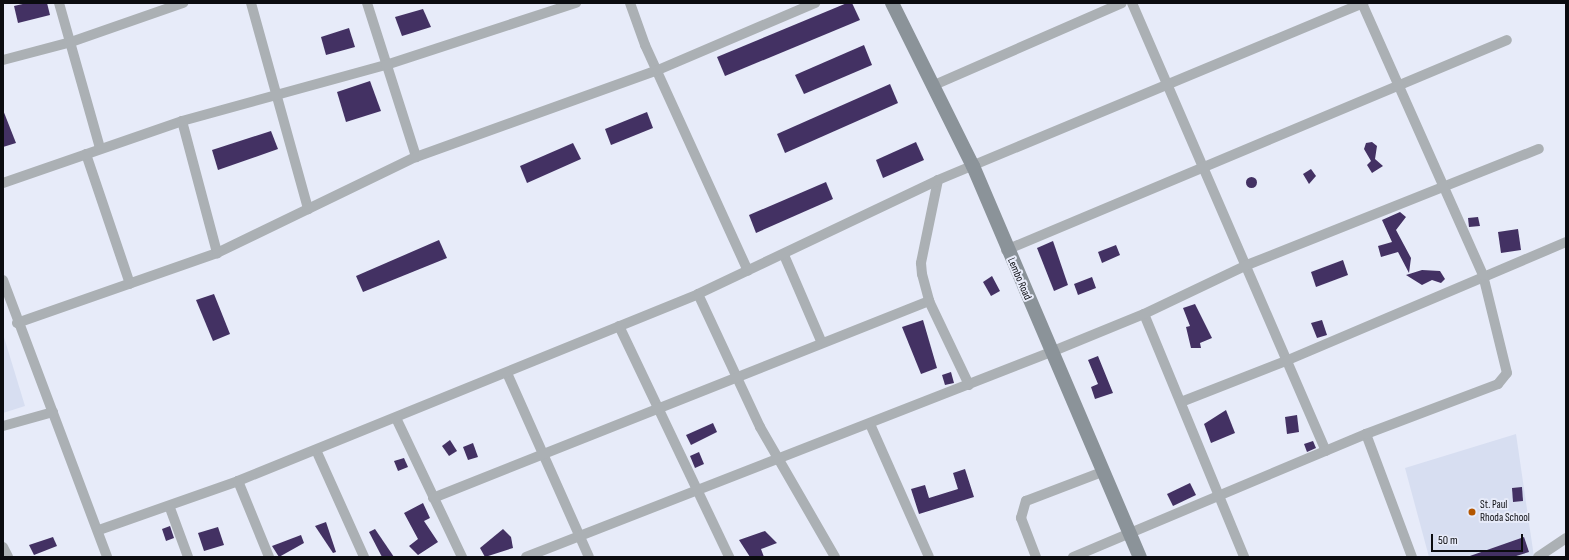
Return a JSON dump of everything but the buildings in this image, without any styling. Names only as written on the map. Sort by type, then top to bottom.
[{"type":"street","points":[[59,3],[100,148]]},
{"type":"street","points":[[3,60],[71,42],[183,3]]},
{"type":"street","points":[[251,3],[308,209]]},
{"type":"street","points":[[367,3],[416,157]]},
{"type":"street","points":[[3,183],[100,148],[182,121],[386,65],[576,3]]},
{"type":"street","points":[[630,3],[658,70],[748,271]]},
{"type":"street","points":[[17,324],[217,253],[416,157],[658,70],[815,3]]},
{"type":"street","name":"Lembo Road","points":[[892,3],[973,166],[1006,250],[1140,557]]},
{"type":"street","points":[[932,86],[1122,3]]},
{"type":"street","points":[[1132,3],[1326,450]]},
{"type":"street","points":[[99,530],[170,508],[396,418],[698,294],[784,255],[938,180],[1166,83],[1363,3],[1483,275],[1507,373],[1498,384],[1326,450],[1074,557]]},
{"type":"street","points":[[1006,250],[1205,169],[1398,85],[1507,40]]},
{"type":"street","points":[[182,121],[217,253]]},
{"type":"street","points":[[533,556],[695,490],[870,424],[1051,352],[1144,314],[1247,265],[1539,150]]},
{"type":"street","points":[[86,154],[130,284]]},
{"type":"street","points":[[938,180],[921,263],[929,301],[969,385]]},
{"type":"street","points":[[1181,402],[1288,360],[1483,275],[1566,242]]},
{"type":"street","points":[[784,255],[821,341]]},
{"type":"street","points":[[3,280],[17,324],[99,530],[107,557]]},
{"type":"street","points":[[698,294],[760,427],[780,457],[835,557]]},
{"type":"street","points":[[433,498],[738,379],[821,341],[929,301]]},
{"type":"street","points":[[1144,314],[1220,495],[1244,557]]},
{"type":"street","points":[[620,326],[695,490],[729,557]]},
{"type":"street","points":[[507,373],[542,456],[589,557]]},
{"type":"street","points":[[3,426],[53,412]]},
{"type":"street","points":[[396,418],[462,557]]},
{"type":"street","points":[[870,424],[929,557]]},
{"type":"street","points":[[1366,434],[1412,557]]},
{"type":"street","points":[[316,450],[364,557]]},
{"type":"street","points":[[1036,557],[1021,518],[1026,501],[1102,472]]},
{"type":"street","points":[[238,481],[269,557]]},
{"type":"street","points":[[170,508],[188,557]]},
{"type":"street","points":[[1538,557],[1566,538]]},
{"type":"street","points":[[3,547],[8,557]]},
{"type":"shaded area","points":[[3,334],[25,406],[3,413]]},
{"type":"shaded area","name":"St. Paul Rhoda School","points":[[1516,434],[1534,557],[1429,557],[1405,468]]},
{"type":"place","name":"St. Paul Rhoda School","points":[[1472,512]]}]
